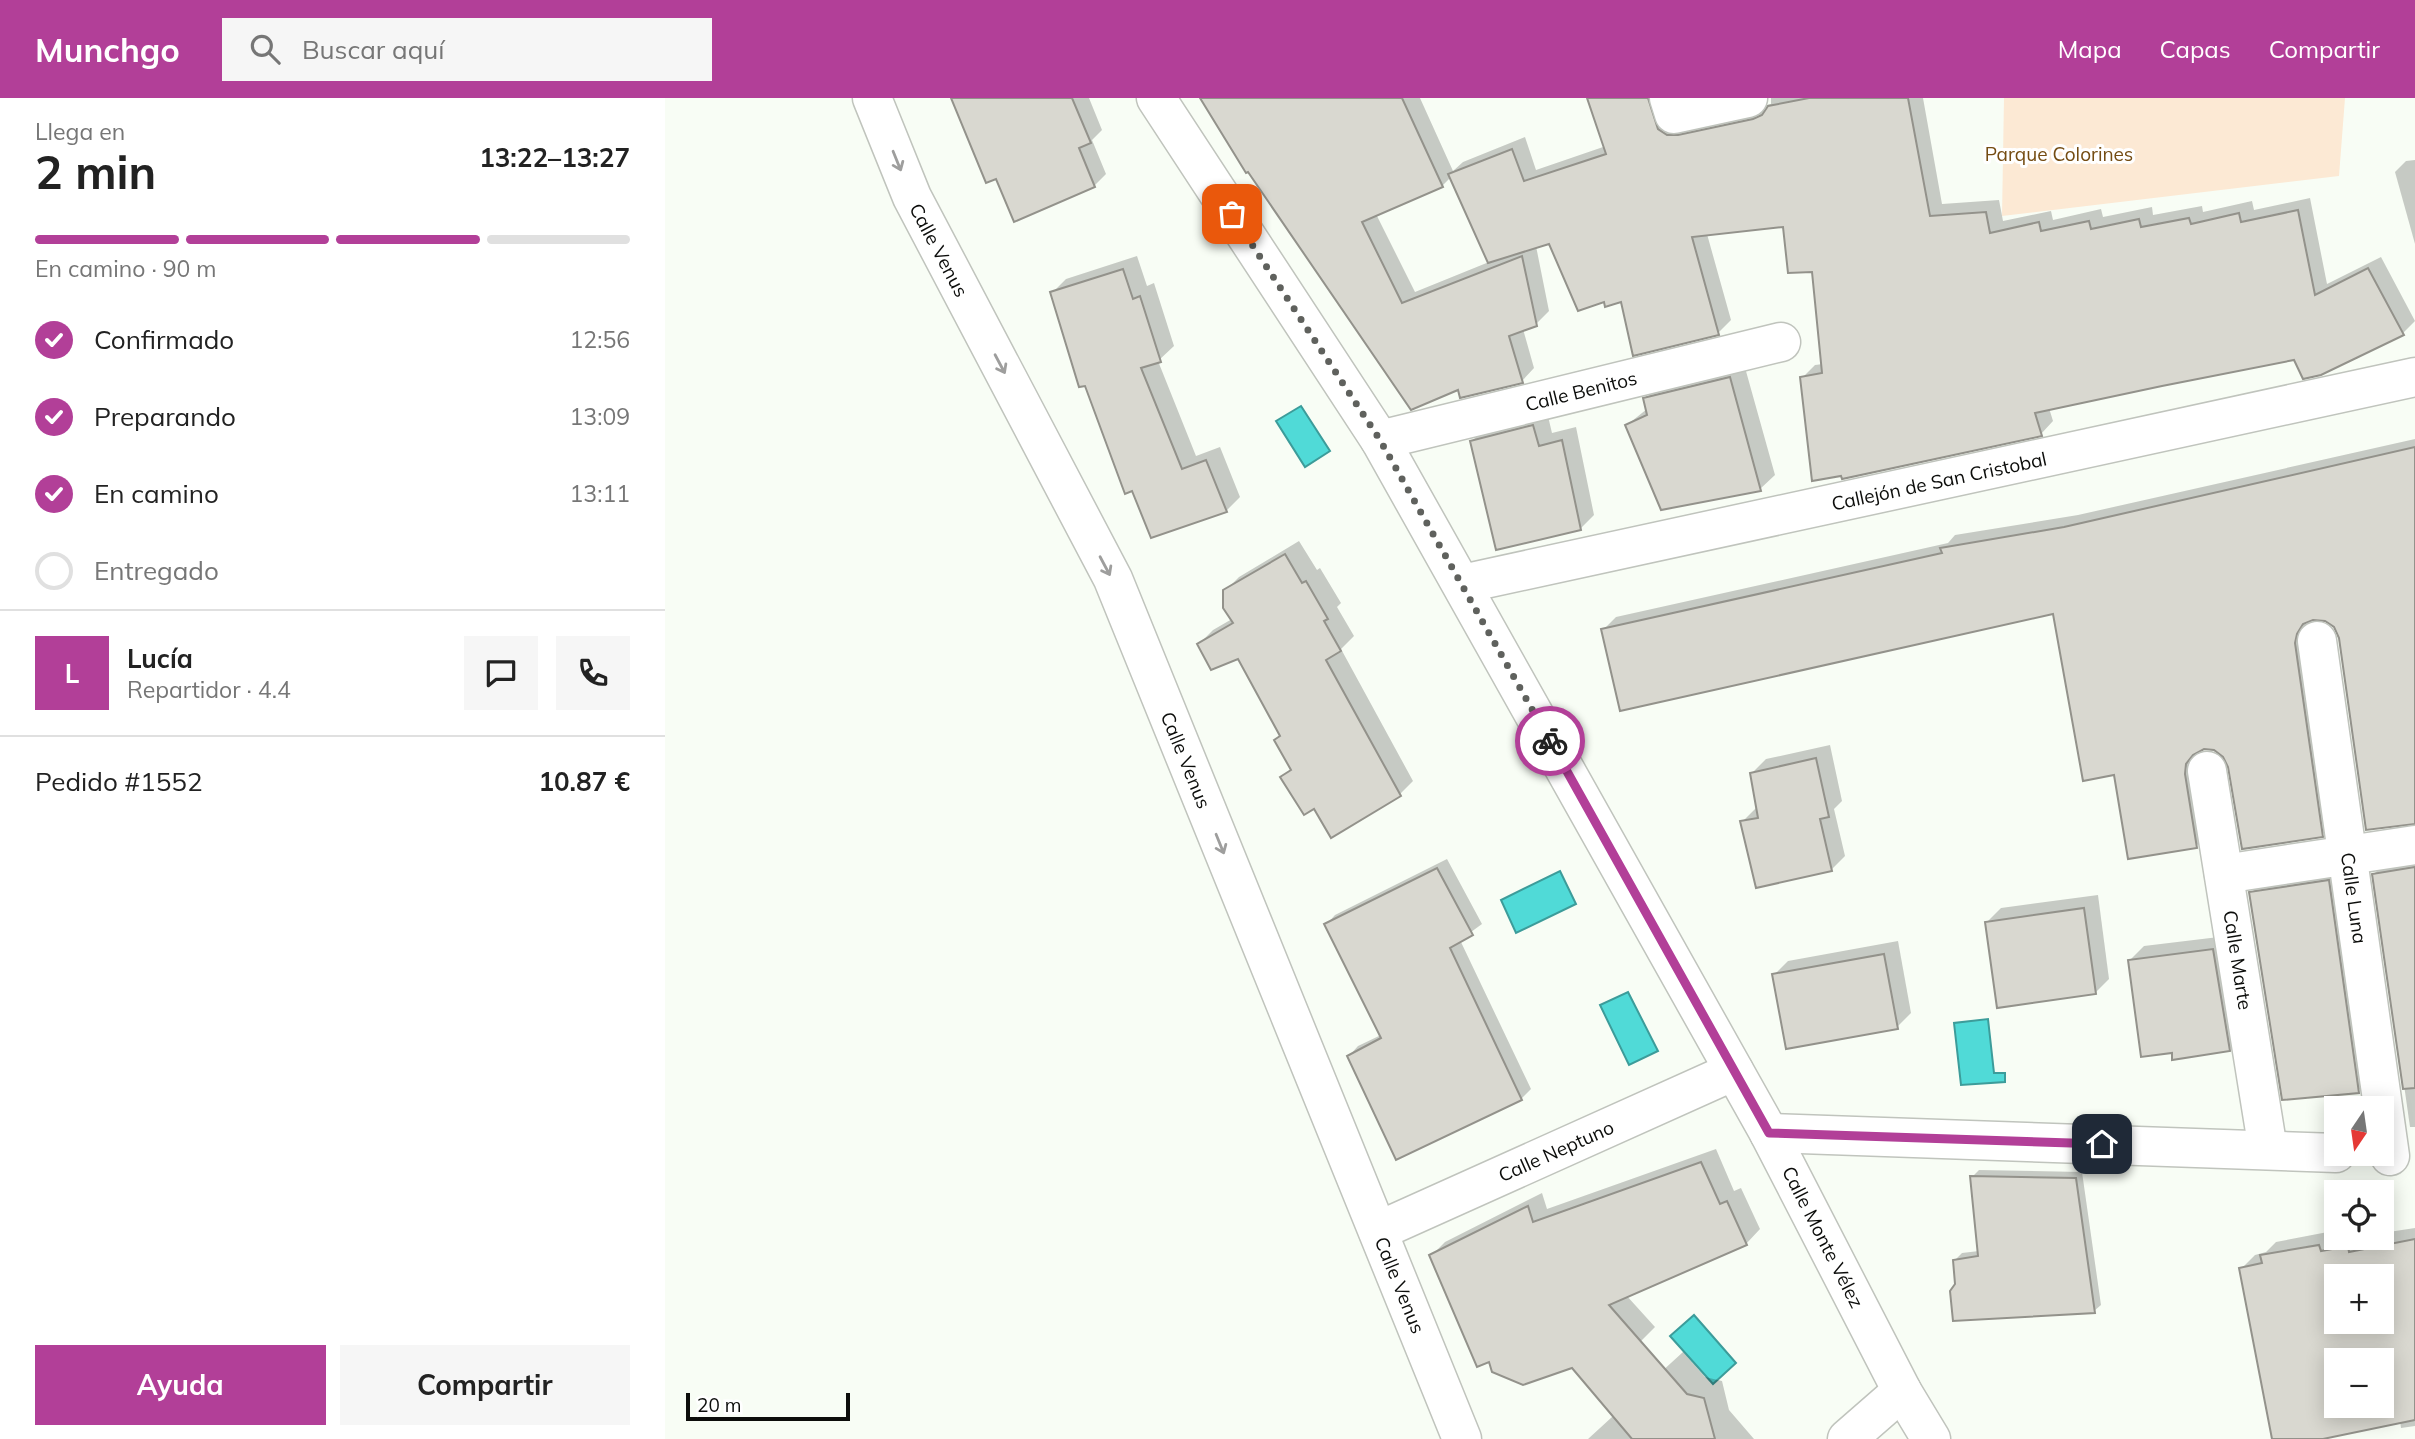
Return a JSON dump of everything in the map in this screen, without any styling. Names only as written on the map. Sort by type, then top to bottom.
[{"type":"street","name":"Calle Venus","points":[[872,98],[912,197],[1112,579],[1462,1439]]},
{"type":"street","name":"Calle Monte Vélez","points":[[1156,98],[1380,440],[1769,1133],[1902,1391],[1931,1439]]},
{"type":"street","points":[[1671,106],[1748,98]]},
{"type":"street","name":"Calle Benitos","points":[[1380,440],[1781,342]]},
{"type":"street","name":"Callejón de San Cristobal","points":[[1462,584],[2415,377]]},
{"type":"street","name":"Calle Luna","points":[[2317,641],[2348,855],[2403,1156]]},
{"type":"street","name":"Calle Marte","points":[[2207,771],[2268,1150]]},
{"type":"street","points":[[2224,873],[2415,845]]},
{"type":"street","name":"Calle Neptuno","points":[[1378,1231],[1734,1071]]},
{"type":"street","points":[[1769,1133],[2324,1152]]},
{"type":"street","points":[[1847,1439],[1902,1391]]},
{"type":"green space","name":"Parque Colorines","points":[[2004,98],[2345,98],[2339,176],[2002,216]]},
{"type":"water","points":[[1301,406],[1330,451],[1305,467],[1276,421]]},
{"type":"water","points":[[1560,871],[1576,904],[1516,933],[1501,900]]},
{"type":"water","points":[[1628,992],[1658,1051],[1629,1065],[1600,1005]]},
{"type":"water","points":[[1988,1019],[1994,1073],[2005,1073],[2005,1082],[1961,1085],[1954,1023]]},
{"type":"water","points":[[1694,1315],[1736,1363],[1713,1384],[1670,1336]]},
{"type":"building","points":[[951,98],[1072,98],[1091,143],[1079,148],[1095,187],[1014,222],[996,179],[986,183]]},
{"type":"building","points":[[1200,98],[1402,98],[1443,187],[1362,222],[1402,303],[1522,256],[1537,326],[1509,336],[1523,383],[1460,398],[1458,390],[1411,410],[1248,172],[1246,173]]},
{"type":"building","points":[[1587,98],[1648,98],[1658,129],[1667,135],[1678,135],[1753,119],[1762,115],[1768,106],[1809,98],[1908,98],[1930,216],[1986,212],[1990,233],[2039,222],[2041,231],[2089,221],[2091,229],[2139,219],[2141,227],[2189,218],[2191,224],[2239,213],[2241,222],[2298,210],[2315,295],[2368,268],[2404,335],[2321,375],[2303,379],[2294,360],[2162,386],[2035,413],[2042,436],[1842,479],[1841,476],[1812,481],[1800,377],[1822,373],[1812,272],[1788,273],[1783,227],[1692,237],[1719,335],[1633,356],[1621,302],[1605,307],[1604,302],[1578,311],[1549,244],[1488,263],[1448,174],[1512,149],[1524,181],[1606,154]]},
{"type":"building","points":[[1123,269],[1133,299],[1140,296],[1161,362],[1141,368],[1182,469],[1206,460],[1227,512],[1151,538],[1132,491],[1125,494],[1085,386],[1079,387],[1050,292]]},
{"type":"building","points":[[1730,377],[1761,491],[1661,510],[1625,425],[1647,415],[1643,398]]},
{"type":"building","points":[[1533,425],[1539,446],[1562,440],[1581,530],[1496,550],[1470,441]]},
{"type":"building","points":[[2415,447],[2415,824],[2366,830],[2339,638],[2334,627],[2325,621],[2313,620],[2303,624],[2295,643],[2323,837],[2242,849],[2228,767],[2223,757],[2214,750],[2204,749],[2193,755],[2186,764],[2185,774],[2197,848],[2128,859],[2114,775],[2083,781],[2053,614],[1620,711],[1601,629],[1942,553],[1940,548],[2064,527]]},
{"type":"building","points":[[1285,554],[1302,583],[1306,581],[1328,619],[1324,621],[1341,651],[1326,660],[1401,796],[1331,838],[1314,809],[1304,815],[1280,777],[1291,770],[1274,740],[1280,736],[1238,659],[1211,670],[1197,644],[1233,623],[1223,608],[1223,590]]},
{"type":"building","points":[[1816,758],[1829,817],[1820,819],[1832,871],[1756,888],[1740,821],[1758,818],[1750,773]]},
{"type":"building","points":[[2415,867],[2415,1088],[2403,1089],[2372,874]]},
{"type":"building","points":[[1437,868],[1473,935],[1450,948],[1522,1100],[1396,1160],[1347,1056],[1381,1038],[1324,924]]},
{"type":"building","points":[[2329,880],[2359,1093],[2282,1100],[2249,892]]},
{"type":"building","points":[[2084,908],[2096,994],[1997,1008],[1985,922]]},
{"type":"building","points":[[2213,949],[2230,1051],[2172,1060],[2172,1053],[2141,1057],[2128,960]]},
{"type":"building","points":[[1884,954],[1898,1029],[1786,1049],[1772,974]]},
{"type":"building","points":[[1701,1162],[1720,1204],[1727,1201],[1747,1245],[1609,1305],[1687,1394],[1704,1398],[1715,1439],[1632,1439],[1572,1368],[1523,1385],[1492,1372],[1489,1362],[1477,1367],[1429,1255],[1528,1206],[1533,1222]]},
{"type":"building","points":[[1970,1176],[2076,1178],[2095,1313],[1953,1321],[1950,1291],[1955,1284],[1953,1260],[1978,1256]]},
{"type":"building","points":[[2415,1239],[2415,1420],[2323,1439],[2272,1439],[2239,1268],[2262,1263],[2260,1255],[2319,1245],[2321,1251],[2394,1250],[2394,1243]]},
{"type":"way so far","points":[[1232,214],[1380,440],[1550,741]]},
{"type":"route","points":[[1550,741],[1769,1133],[2102,1144]]}]
